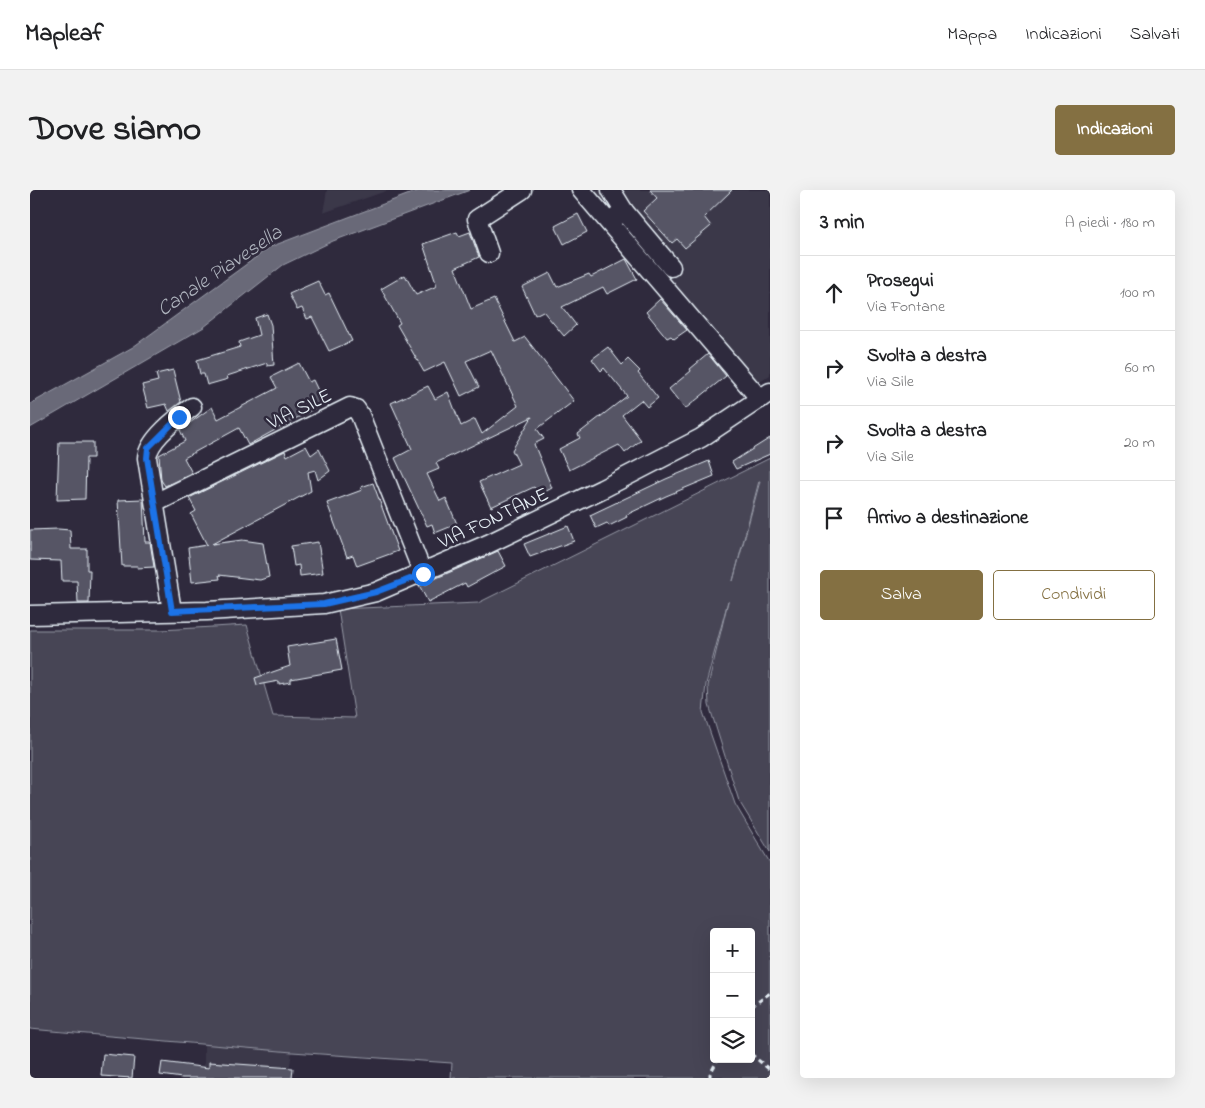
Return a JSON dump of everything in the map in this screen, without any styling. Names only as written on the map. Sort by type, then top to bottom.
[{"type":"street","points":[[489,253],[477,219],[522,190]]},
{"type":"street","points":[[581,190],[765,395]]},
{"type":"street","points":[[611,190],[624,211],[671,267]]},
{"type":"street","points":[[608,222],[624,211]]},
{"type":"street","name":"VIA FONTANE","points":[[30,615],[324,604],[376,592],[423,574],[602,489],[693,442],[765,395]]},
{"type":"street","points":[[172,611],[147,458],[148,448],[179,417],[192,407]]},
{"type":"street","name":"VIA SILE","points":[[155,503],[350,407],[356,408],[423,574]]},
{"type":"path","points":[[755,1004],[770,993]]},
{"type":"path","points":[[755,1057],[770,1070]]},
{"type":"path","points":[[710,1078],[716,1063]]},
{"type":"shaded area","points":[[327,190],[389,190],[323,213]]},
{"type":"shaded area","points":[[592,190],[770,190],[770,375],[754,386]]},
{"type":"shaded area","points":[[770,458],[770,852],[739,801],[709,705],[708,686],[728,601],[706,684],[703,712],[735,804],[770,863],[770,1078],[451,1078],[452,1063],[292,1052],[30,1029],[30,630],[161,630],[247,625],[273,716],[355,718],[338,609],[478,603]],"holes":[[[759,481],[760,481],[733,581]]]},
{"type":"shaded area","points":[[204,1043],[292,1052],[288,1078],[204,1078]]},
{"type":"water","points":[[420,190],[470,190],[333,241],[283,265],[204,327],[30,428],[30,404],[133,347],[270,247]]},
{"type":"building","points":[[650,190],[732,190],[704,217],[711,226],[685,248],[677,239],[672,243],[643,211],[657,198]]},
{"type":"building","points":[[578,214],[587,232],[564,244],[555,226]]},
{"type":"building","points":[[457,232],[459,236],[470,232],[479,257],[455,268],[471,309],[494,299],[515,342],[525,337],[574,401],[537,429],[544,439],[534,444],[552,488],[539,495],[534,487],[491,507],[479,482],[519,464],[512,450],[532,417],[436,463],[439,469],[427,474],[440,501],[446,498],[457,524],[435,533],[432,524],[427,526],[395,458],[412,449],[391,403],[428,386],[435,399],[448,392],[461,426],[475,419],[482,434],[518,406],[491,350],[466,361],[479,387],[461,396],[445,362],[424,372],[397,325],[400,323],[381,289],[405,275],[416,295],[437,286],[423,244]]},
{"type":"building","points":[[626,259],[637,279],[607,294],[603,287],[562,307],[576,325],[564,336],[543,311],[535,315],[522,287],[550,273],[557,287],[589,274],[591,277]]},
{"type":"building","points":[[318,281],[325,295],[329,293],[352,341],[329,351],[312,317],[307,319],[302,308],[297,310],[289,294]]},
{"type":"building","points":[[660,299],[687,330],[674,339],[671,336],[667,338],[646,312]]},
{"type":"building","points":[[267,314],[271,325],[274,365],[267,366],[267,363],[227,376],[228,379],[207,385],[204,374],[200,374],[197,360],[240,347],[239,342],[259,335],[255,318]]},
{"type":"building","points":[[608,347],[622,365],[628,359],[640,371],[638,373],[658,398],[647,407],[641,400],[622,415],[641,440],[625,453],[619,445],[569,470],[559,449],[580,438],[578,434],[627,396],[604,368],[601,371],[592,359]]},
{"type":"building","points":[[708,354],[726,376],[685,409],[669,389]]},
{"type":"building","points":[[299,363],[309,382],[313,380],[324,403],[248,445],[239,428],[184,458],[192,473],[165,486],[161,480],[159,455],[185,441],[180,430],[212,407],[218,419],[277,388],[271,377]]},
{"type":"building","points":[[173,370],[181,402],[169,411],[166,404],[148,408],[142,385],[158,381],[156,374]]},
{"type":"building","points":[[770,438],[770,454],[736,469],[732,462]]},
{"type":"building","points":[[59,442],[93,442],[93,458],[86,458],[85,499],[57,500]]},
{"type":"building","points":[[306,446],[311,455],[319,449],[330,471],[318,480],[315,470],[308,472],[311,491],[212,544],[242,540],[263,543],[269,577],[260,580],[219,575],[220,579],[192,582],[188,548],[207,545],[191,514],[196,511],[189,498],[285,451],[287,456]]},
{"type":"building","points":[[709,461],[714,476],[626,515],[627,517],[609,526],[607,523],[596,528],[590,515]]},
{"type":"building","points":[[373,483],[398,551],[357,566],[353,555],[347,557],[327,503],[362,490],[361,487]]},
{"type":"building","points":[[143,499],[145,542],[150,542],[154,567],[137,568],[138,566],[122,566],[118,500]]},
{"type":"building","points":[[568,526],[574,541],[530,557],[524,544]]},
{"type":"building","points":[[30,530],[70,530],[71,549],[87,549],[87,570],[90,570],[89,603],[78,603],[77,581],[62,581],[61,561],[30,560]]},
{"type":"building","points":[[318,542],[323,573],[300,576],[299,565],[294,566],[291,546]]},
{"type":"building","points":[[498,551],[506,566],[467,587],[465,583],[428,602],[419,585],[427,584],[432,580]]},
{"type":"building","points":[[336,639],[342,670],[291,679],[291,682],[279,684],[279,681],[257,685],[255,678],[290,666],[287,647]]},
{"type":"building","points":[[103,1054],[134,1057],[132,1078],[101,1076]]},
{"type":"building","points":[[162,1062],[209,1068],[209,1062],[293,1068],[292,1078],[182,1078],[160,1075]]},
{"type":"route","points":[[179,417],[148,448],[147,458],[172,611],[324,604],[376,592],[423,574]]},
{"type":"water label","name":"Canale Piavesella","points":[[219,270]]}]
